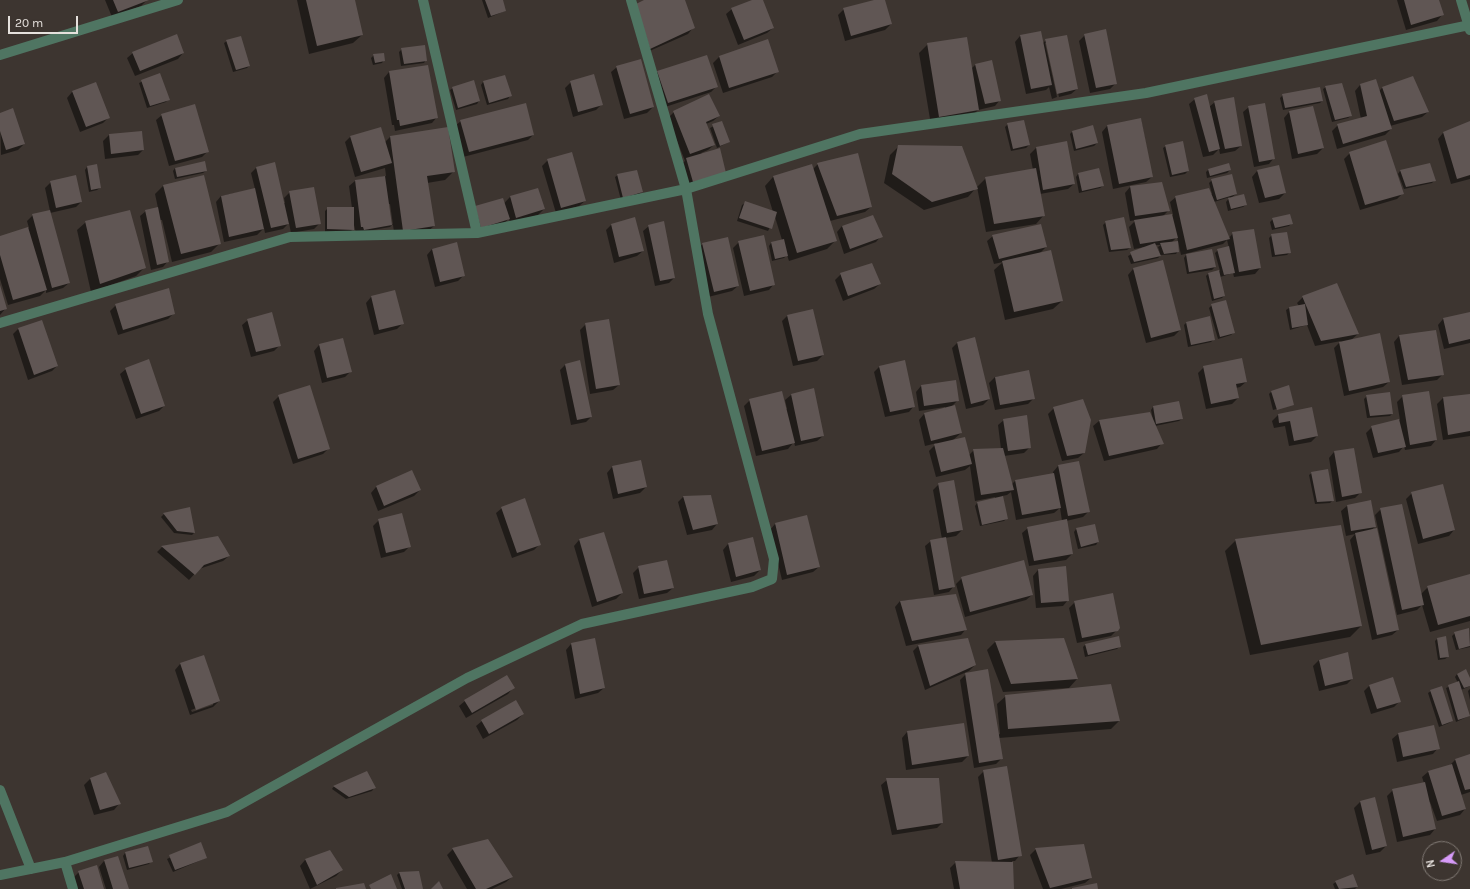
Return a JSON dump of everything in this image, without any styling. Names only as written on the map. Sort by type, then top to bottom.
[{"type":"street","points":[[0,55],[178,0]]},
{"type":"street","points":[[423,0],[476,233]]},
{"type":"street","points":[[0,875],[65,862],[227,812],[467,678],[582,624],[752,587],[772,579],[774,559],[708,314],[686,189],[631,0]]},
{"type":"street","points":[[0,323],[290,237],[476,233],[686,189],[860,134],[1146,93],[1470,27],[1461,0]]},
{"type":"street","points":[[0,790],[31,869]]},
{"type":"street","points":[[65,862],[73,889]]},
{"type":"building","points":[[113,0],[149,0],[118,12]]},
{"type":"building","points":[[306,0],[355,0],[363,35],[317,46]]},
{"type":"building","points":[[485,0],[503,0],[506,11],[491,16]]},
{"type":"building","points":[[644,0],[685,0],[695,28],[650,49],[636,4]]},
{"type":"building","points":[[752,0],[763,0],[774,28],[744,40],[731,8]]},
{"type":"building","points":[[874,0],[885,0],[892,24],[851,36],[843,8]]},
{"type":"building","points":[[1404,0],[1439,0],[1444,15],[1411,25]]},
{"type":"building","points":[[1106,29],[1117,84],[1096,88],[1084,34]]},
{"type":"building","points":[[1041,31],[1052,85],[1031,89],[1020,35]]},
{"type":"building","points":[[177,34],[184,53],[140,71],[132,52]]},
{"type":"building","points":[[1067,35],[1078,89],[1057,94],[1045,39]]},
{"type":"building","points":[[241,36],[250,66],[236,70],[226,40]]},
{"type":"building","points":[[967,37],[979,110],[939,117],[927,43]]},
{"type":"building","points":[[768,39],[779,72],[729,88],[719,56]]},
{"type":"building","points":[[425,45],[427,61],[404,64],[401,48]]},
{"type":"building","points":[[384,53],[385,61],[375,63],[373,54]]},
{"type":"building","points":[[707,55],[718,87],[668,103],[657,71]]},
{"type":"building","points":[[641,59],[654,107],[630,114],[616,66]]},
{"type":"building","points":[[992,60],[1001,101],[985,104],[975,64]]},
{"type":"building","points":[[428,65],[438,118],[400,126],[399,120],[397,120],[389,71]]},
{"type":"building","points":[[160,73],[170,100],[150,106],[141,80]]},
{"type":"building","points":[[594,74],[603,105],[578,112],[570,81]]},
{"type":"building","points":[[505,75],[512,96],[489,103],[483,81]]},
{"type":"building","points":[[1413,76],[1429,112],[1394,121],[1382,87]]},
{"type":"building","points":[[1376,79],[1392,129],[1343,144],[1337,124],[1367,116],[1360,84]]},
{"type":"building","points":[[474,80],[480,101],[458,108],[452,87]]},
{"type":"building","points":[[96,82],[110,118],[86,127],[72,91]]},
{"type":"building","points":[[1342,83],[1352,116],[1335,120],[1325,86]]},
{"type":"building","points":[[1320,87],[1323,101],[1285,108],[1282,94]]},
{"type":"building","points":[[709,94],[720,116],[706,122],[715,145],[690,154],[673,111]]},
{"type":"building","points":[[1207,94],[1220,149],[1209,152],[1194,98]]},
{"type":"building","points":[[1234,97],[1242,146],[1225,149],[1214,101]]},
{"type":"building","points":[[526,103],[534,135],[469,152],[460,120]]},
{"type":"building","points":[[1265,103],[1275,159],[1259,162],[1248,106]]},
{"type":"building","points":[[195,104],[209,152],[175,161],[161,114]]},
{"type":"building","points":[[1313,106],[1324,148],[1298,154],[1289,111]]},
{"type":"building","points":[[13,108],[25,144],[6,150],[0,131],[0,113]]},
{"type":"building","points":[[1141,118],[1153,177],[1119,184],[1107,125]]},
{"type":"building","points":[[1024,120],[1030,145],[1013,149],[1007,123]]},
{"type":"building","points":[[722,121],[730,142],[720,146],[712,124]]},
{"type":"building","points":[[1470,121],[1470,175],[1457,179],[1443,132]]},
{"type":"building","points":[[1093,125],[1098,143],[1076,149],[1072,131]]},
{"type":"building","points":[[381,127],[392,163],[361,172],[350,136]]},
{"type":"building","points":[[448,127],[455,172],[427,176],[435,226],[403,231],[390,136]]},
{"type":"building","points":[[142,131],[144,150],[111,154],[109,134]]},
{"type":"building","points":[[1386,140],[1404,194],[1365,205],[1349,152]]},
{"type":"building","points":[[1067,141],[1075,184],[1043,190],[1036,147]]},
{"type":"building","points":[[1183,141],[1189,171],[1172,175],[1165,145]]},
{"type":"building","points":[[898,145],[962,146],[978,189],[932,202],[892,174]]},
{"type":"building","points":[[720,148],[726,173],[693,182],[686,158]]},
{"type":"building","points":[[572,152],[586,201],[561,208],[547,159]]},
{"type":"building","points":[[858,153],[872,207],[837,216],[817,163]]},
{"type":"building","points":[[205,161],[207,171],[177,177],[175,168]]},
{"type":"building","points":[[275,162],[289,224],[271,228],[256,167]]},
{"type":"building","points":[[1229,163],[1231,170],[1210,176],[1208,169]]},
{"type":"building","points":[[1430,163],[1436,181],[1406,187],[1400,170]]},
{"type":"building","points":[[97,164],[101,188],[91,190],[87,166]]},
{"type":"building","points":[[812,164],[837,241],[797,253],[773,176]]},
{"type":"building","points":[[1279,165],[1286,193],[1265,198],[1257,170]]},
{"type":"building","points":[[1036,168],[1045,216],[994,224],[985,177]]},
{"type":"building","points":[[1099,168],[1104,186],[1082,191],[1078,173]]},
{"type":"building","points":[[637,170],[643,192],[623,198],[617,174]]},
{"type":"building","points":[[1232,174],[1237,194],[1217,200],[1211,179]]},
{"type":"building","points":[[76,175],[82,202],[56,208],[50,181]]},
{"type":"building","points":[[204,175],[221,244],[181,254],[163,185]]},
{"type":"building","points":[[385,176],[392,225],[364,230],[363,227],[361,227],[355,180]]},
{"type":"building","points":[[1162,182],[1170,211],[1135,216],[1130,186]]},
{"type":"building","points":[[314,187],[321,224],[296,228],[289,191]]},
{"type":"building","points":[[255,188],[264,229],[229,237],[221,196]]},
{"type":"building","points":[[538,188],[545,209],[516,218],[510,196]]},
{"type":"building","points":[[1209,188],[1230,239],[1187,250],[1175,196]]},
{"type":"building","points":[[1244,194],[1247,205],[1231,209],[1228,198]]},
{"type":"building","points":[[503,198],[510,219],[481,228],[475,206]]},
{"type":"building","points":[[745,201],[777,212],[772,229],[739,218]]},
{"type":"building","points":[[158,207],[169,262],[157,265],[145,210]]},
{"type":"building","points":[[327,207],[354,207],[354,230],[327,229]]},
{"type":"building","points":[[50,210],[70,283],[52,288],[32,214]]},
{"type":"building","points":[[130,210],[146,268],[100,284],[85,221]]},
{"type":"building","points":[[1172,214],[1178,238],[1140,244],[1134,220]]},
{"type":"building","points":[[1290,214],[1293,224],[1275,228],[1272,218]]},
{"type":"building","points":[[873,215],[883,237],[850,249],[842,226]]},
{"type":"building","points":[[635,217],[644,251],[619,257],[611,224]]},
{"type":"building","points":[[1124,217],[1131,248],[1111,250],[1105,221]]},
{"type":"building","points":[[664,221],[675,278],[660,281],[648,225]]},
{"type":"building","points":[[1041,224],[1047,247],[999,259],[992,235]]},
{"type":"building","points":[[28,227],[47,290],[13,300],[0,255],[0,236]]},
{"type":"building","points":[[1254,229],[1261,268],[1239,272],[1232,232]]},
{"type":"building","points":[[1287,232],[1291,253],[1275,255],[1271,234]]},
{"type":"building","points":[[764,235],[775,285],[750,291],[738,241]]},
{"type":"building","points":[[728,237],[739,286],[714,292],[702,243]]},
{"type":"building","points":[[784,239],[788,256],[775,259],[771,242]]},
{"type":"building","points":[[1178,241],[1179,252],[1164,254],[1160,243]]},
{"type":"building","points":[[457,242],[465,276],[440,282],[432,249]]},
{"type":"building","points":[[1155,243],[1161,256],[1134,262],[1130,252]]},
{"type":"building","points":[[1229,246],[1235,273],[1224,275],[1217,249]]},
{"type":"building","points":[[1212,249],[1216,267],[1189,272],[1186,254]]},
{"type":"building","points":[[1051,250],[1063,301],[1014,312],[1002,261]]},
{"type":"building","points":[[1163,260],[1181,330],[1151,338],[1133,268]]},
{"type":"building","points":[[872,263],[881,284],[848,296],[840,273]]},
{"type":"building","points":[[1219,270],[1225,296],[1214,299],[1208,273]]},
{"type":"building","points":[[1337,283],[1359,334],[1321,341],[1302,296]]},
{"type":"building","points":[[0,285],[7,309],[0,311]]},
{"type":"building","points":[[169,288],[175,314],[123,330],[115,304]]},
{"type":"building","points":[[395,290],[404,324],[379,330],[371,296]]},
{"type":"building","points":[[1226,300],[1235,333],[1220,337],[1211,304]]},
{"type":"building","points":[[1305,304],[1308,325],[1292,328],[1289,307]]},
{"type":"building","points":[[813,309],[824,355],[798,361],[787,315]]},
{"type":"building","points":[[272,312],[281,346],[256,352],[247,319]]},
{"type":"building","points":[[1470,312],[1470,339],[1449,344],[1443,318]]},
{"type":"building","points":[[1210,316],[1215,340],[1191,345],[1186,322]]},
{"type":"building","points":[[609,319],[620,385],[596,389],[585,323]]},
{"type":"building","points":[[42,320],[58,366],[34,375],[18,328]]},
{"type":"building","points":[[1436,330],[1444,375],[1408,380],[1399,335]]},
{"type":"building","points":[[1380,333],[1390,382],[1349,391],[1339,342]]},
{"type":"building","points":[[975,337],[990,399],[971,404],[957,342]]},
{"type":"building","points":[[343,338],[352,372],[327,378],[319,344]]},
{"type":"building","points":[[1242,358],[1247,382],[1236,384],[1239,398],[1211,404],[1203,366]]},
{"type":"building","points":[[149,359],[165,406],[141,414],[125,368]]},
{"type":"building","points":[[580,360],[592,417],[577,420],[565,364]]},
{"type":"building","points":[[905,360],[915,407],[890,412],[879,366]]},
{"type":"building","points":[[1029,370],[1035,399],[1000,405],[995,377]]},
{"type":"building","points":[[956,380],[959,401],[924,406],[921,385]]},
{"type":"building","points":[[310,385],[330,449],[298,459],[278,395]]},
{"type":"building","points":[[1289,385],[1294,405],[1277,410],[1271,391]]},
{"type":"building","points":[[814,388],[824,436],[801,441],[791,394]]},
{"type":"building","points":[[782,391],[795,443],[762,451],[749,399]]},
{"type":"building","points":[[1429,391],[1437,440],[1410,445],[1402,395]]},
{"type":"building","points":[[1390,392],[1393,414],[1370,416],[1366,395]]},
{"type":"building","points":[[1470,394],[1470,431],[1448,435],[1443,397]]},
{"type":"building","points":[[1083,399],[1091,420],[1085,453],[1067,456],[1053,407]]},
{"type":"building","points":[[1179,401],[1183,419],[1156,424],[1153,406]]},
{"type":"building","points":[[955,405],[962,433],[931,441],[924,413]]},
{"type":"building","points":[[1312,407],[1318,436],[1294,441],[1290,421],[1279,423],[1278,414]]},
{"type":"building","points":[[1150,412],[1164,444],[1109,456],[1099,420]]},
{"type":"building","points":[[1027,415],[1031,448],[1008,451],[1003,419]]},
{"type":"building","points":[[1399,419],[1406,447],[1378,453],[1371,426]]},
{"type":"building","points":[[965,437],[972,464],[941,472],[934,444]]},
{"type":"building","points":[[1003,448],[1014,490],[981,495],[973,449]]},
{"type":"building","points":[[1354,448],[1362,493],[1342,497],[1334,451]]},
{"type":"building","points":[[641,460],[647,487],[618,494],[612,466]]},
{"type":"building","points":[[1079,461],[1090,512],[1068,516],[1058,465]]},
{"type":"building","points":[[1328,469],[1334,501],[1317,502],[1311,472]]},
{"type":"building","points":[[412,470],[421,490],[384,506],[376,486]]},
{"type":"building","points":[[1054,473],[1061,508],[1022,515],[1015,480]]},
{"type":"building","points":[[954,480],[963,530],[947,533],[938,483]]},
{"type":"building","points":[[1443,484],[1455,530],[1423,539],[1411,492]]},
{"type":"building","points":[[711,495],[718,524],[693,530],[683,496]]},
{"type":"building","points":[[1003,496],[1008,519],[982,525],[977,502]]},
{"type":"building","points":[[525,498],[541,545],[517,553],[501,507]]},
{"type":"building","points":[[1371,500],[1376,527],[1351,531],[1347,505]]},
{"type":"building","points":[[1402,504],[1424,605],[1402,610],[1380,508]]},
{"type":"building","points":[[190,507],[195,533],[177,531],[163,513]]},
{"type":"building","points":[[402,513],[411,547],[386,553],[378,519]]},
{"type":"building","points":[[807,515],[820,567],[787,575],[775,523]]},
{"type":"building","points":[[1067,519],[1073,554],[1034,561],[1027,527]]},
{"type":"building","points":[[1095,524],[1099,542],[1081,547],[1076,528]]},
{"type":"building","points":[[1341,525],[1362,626],[1261,645],[1235,539]]},
{"type":"building","points":[[1377,528],[1399,630],[1377,635],[1355,533]]},
{"type":"building","points":[[604,532],[623,593],[597,602],[579,539]]},
{"type":"building","points":[[218,536],[230,556],[204,565],[195,575],[161,546]]},
{"type":"building","points":[[753,537],[761,570],[736,577],[728,543]]},
{"type":"building","points":[[946,537],[955,587],[939,590],[930,540]]},
{"type":"building","points":[[667,560],[674,588],[644,594],[638,566]]},
{"type":"building","points":[[1024,560],[1033,595],[970,612],[961,577]]},
{"type":"building","points":[[1066,566],[1069,601],[1041,603],[1038,569]]},
{"type":"building","points":[[1470,574],[1470,616],[1438,625],[1427,586]]},
{"type":"building","points":[[1113,593],[1120,628],[1118,631],[1082,638],[1074,601]]},
{"type":"building","points":[[956,594],[967,630],[912,641],[900,601]]},
{"type":"building","points":[[1469,628],[1470,646],[1459,649],[1454,632]]},
{"type":"building","points":[[1119,636],[1121,647],[1088,655],[1085,644]]},
{"type":"building","points":[[1446,636],[1449,657],[1440,658],[1437,638]]},
{"type":"building","points":[[595,638],[605,688],[580,694],[571,643]]},
{"type":"building","points":[[968,638],[976,665],[930,686],[918,645]]},
{"type":"building","points":[[1064,638],[1078,679],[1011,684],[995,641]]},
{"type":"building","points":[[1348,652],[1353,679],[1325,686],[1319,660]]},
{"type":"building","points":[[204,655],[220,701],[196,710],[180,663]]},
{"type":"building","points":[[988,669],[1003,759],[979,763],[965,673]]},
{"type":"building","points":[[1466,669],[1470,678],[1470,686],[1464,688],[1457,674]]},
{"type":"building","points":[[507,675],[515,688],[472,713],[464,700]]},
{"type":"building","points":[[1393,677],[1401,702],[1377,709],[1369,685]]},
{"type":"building","points":[[1459,681],[1470,716],[1458,720],[1448,685]]},
{"type":"building","points":[[1111,684],[1120,721],[1008,729],[1005,695]]},
{"type":"building","points":[[1442,686],[1453,721],[1442,725],[1430,690]]},
{"type":"building","points":[[516,700],[524,714],[489,734],[481,720]]},
{"type":"building","points":[[964,723],[969,756],[912,765],[907,731]]},
{"type":"building","points":[[1434,725],[1440,749],[1403,757],[1398,733]]},
{"type":"building","points":[[1470,754],[1470,789],[1465,790],[1455,759]]},
{"type":"building","points":[[1452,764],[1466,809],[1442,816],[1428,771]]},
{"type":"building","points":[[1007,766],[1022,856],[998,860],[983,770]]},
{"type":"building","points":[[367,771],[376,788],[349,797],[333,786]]},
{"type":"building","points":[[106,772],[121,804],[100,810],[90,778]]},
{"type":"building","points":[[886,778],[939,778],[943,823],[897,830]]},
{"type":"building","points":[[1425,782],[1436,829],[1403,837],[1392,789]]},
{"type":"building","points":[[1375,797],[1387,846],[1372,850],[1360,801]]},
{"type":"building","points":[[488,839],[513,877],[486,889],[476,889],[452,848]]},
{"type":"building","points":[[201,842],[207,858],[175,870],[169,855]]},
{"type":"building","points":[[1084,844],[1092,878],[1050,888],[1035,848]]},
{"type":"building","points":[[148,846],[153,862],[129,868],[125,852]]},
{"type":"building","points":[[330,850],[343,870],[317,885],[305,859]]},
{"type":"building","points":[[118,856],[129,889],[113,889],[104,860]]},
{"type":"building","points":[[955,861],[1013,862],[1014,889],[960,889]]},
{"type":"building","points":[[97,865],[104,889],[84,889],[78,871]]},
{"type":"building","points":[[419,871],[423,889],[405,889],[399,872]]},
{"type":"building","points":[[391,874],[397,889],[371,889],[369,885]]},
{"type":"building","points":[[1353,874],[1358,887],[1339,889],[1335,881]]},
{"type":"building","points":[[439,881],[443,889],[431,889]]},
{"type":"building","points":[[364,883],[366,889],[336,889],[336,888]]},
{"type":"building","points":[[1097,883],[1098,889],[1072,889],[1072,888]]}]
